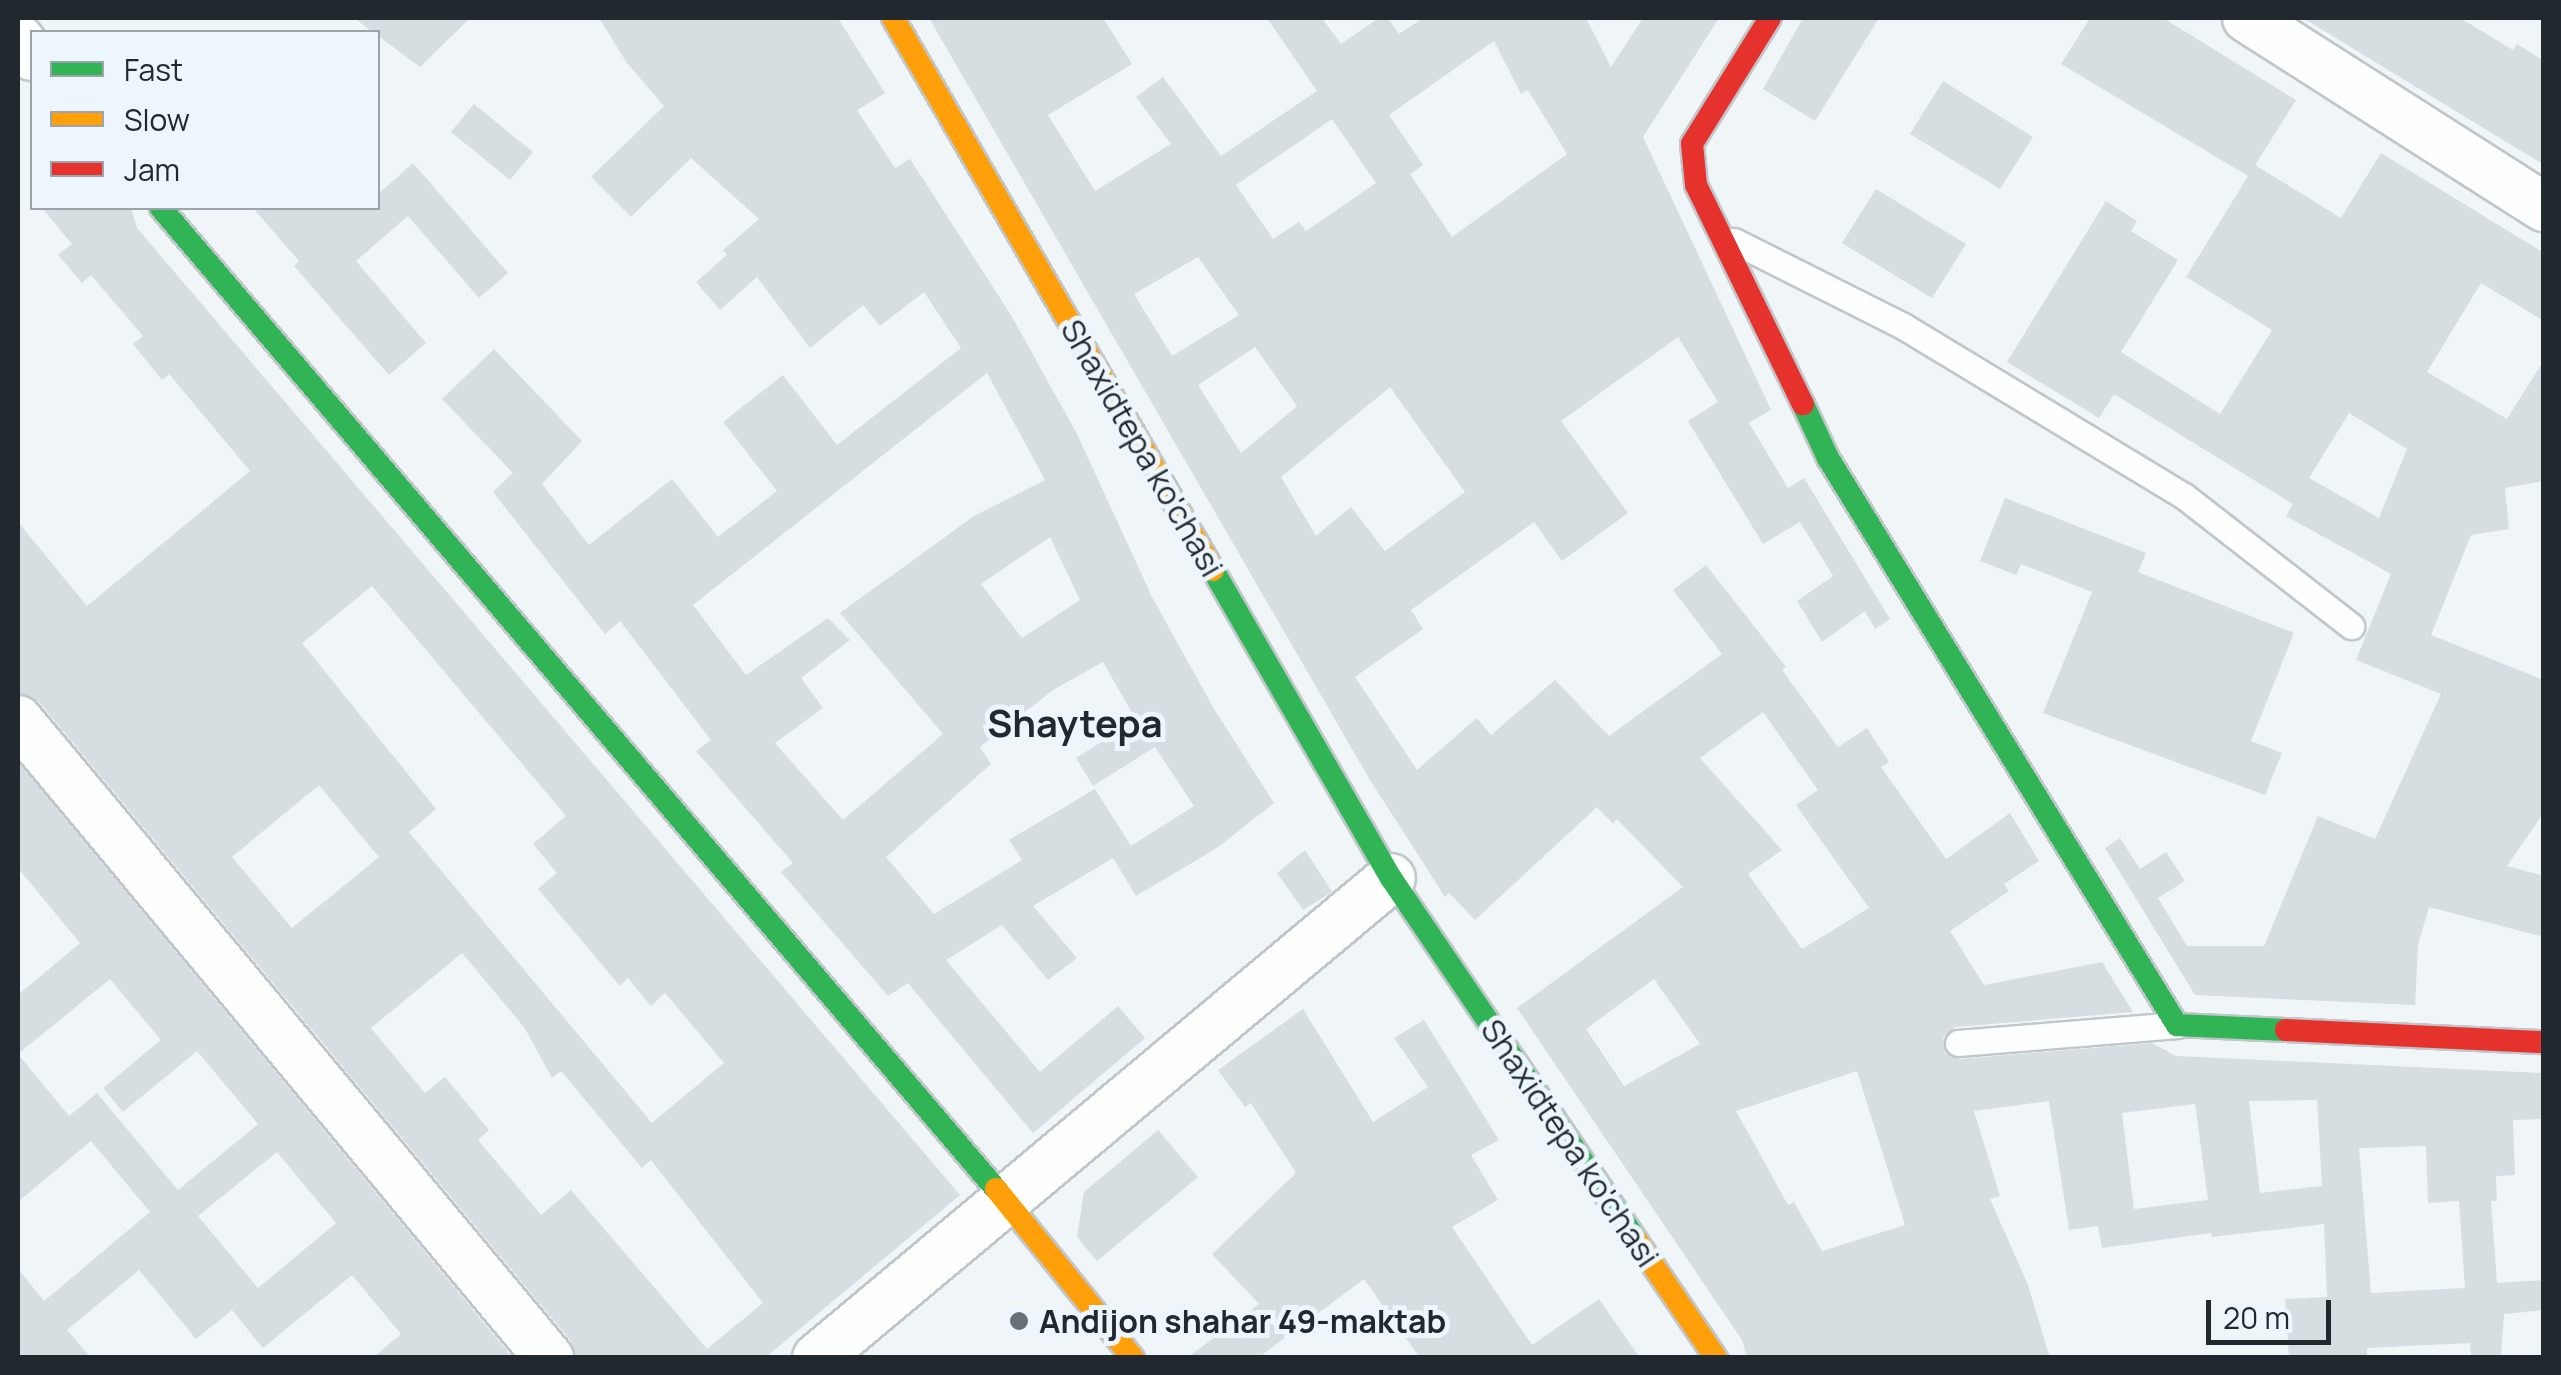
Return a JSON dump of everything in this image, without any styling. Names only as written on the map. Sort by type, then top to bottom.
[{"type":"street","name":"Shaxidtepa ko'chasi","points":[[892,18],[1391,878],[1716,1358]]},
{"type":"street","points":[[1770,18],[1692,144],[1696,185],[1725,237],[1828,458],[2176,1025],[2544,1042]]},
{"type":"street","points":[[2247,18],[2544,207]]},
{"type":"street","points":[[163,210],[1007,1202],[1133,1358]]},
{"type":"street","points":[[18,720],[549,1358]]},
{"type":"street","points":[[817,1358],[1391,878]]},
{"type":"lane","points":[[1725,237],[1903,326],[2184,496],[2350,626]]},
{"type":"lane","points":[[1958,1042],[2176,1025]]},
{"type":"building","points":[[354,18],[470,18],[420,67],[380,37],[380,30],[370,30]]},
{"type":"building","points":[[599,18],[838,18],[885,93],[857,110],[895,168],[910,159],[1011,315],[1077,434],[1152,597],[1214,709],[1274,803],[1217,848],[1136,896],[1113,858],[1033,906],[1077,958],[1048,980],[1002,925],[946,960],[1040,1072],[1118,1006],[1145,1038],[1033,1133],[908,983],[888,996],[781,872],[793,863],[696,751],[711,740],[620,621],[605,634],[556,572],[493,492],[513,473],[442,399],[494,349],[582,441],[542,484],[589,545],[672,479],[718,537],[777,491],[723,422],[783,375],[837,445],[961,348],[924,292],[880,326],[863,305],[810,348],[757,277],[720,310],[696,282],[727,255],[723,250],[759,219],[691,158],[631,217],[591,177],[664,106],[627,63]],"holes":[[[987,373],[1045,480],[974,516],[840,613],[943,734],[843,820],[775,743],[823,708],[801,678],[850,640],[828,618],[746,675],[693,605]],[[1050,537],[1080,600],[1022,638],[981,584]],[[1103,662],[1136,720],[1076,758],[1093,786],[1155,747],[1194,806],[1131,846],[1095,789],[1009,840],[1022,860],[934,914],[886,857],[991,764],[980,747],[1053,690]]]},
{"type":"building","points":[[929,18],[1103,18],[1132,64],[1048,115],[1095,191],[1171,144],[1136,97],[1163,77],[1221,156],[1317,91],[1267,18],[1322,18],[1341,44],[1379,18],[1388,18],[1399,34],[1423,18],[1586,18],[1611,67],[1643,18],[1719,18],[1643,137],[1771,410],[1749,423],[1788,488],[1804,478],[1890,619],[1875,629],[1865,611],[1822,642],[1797,601],[1833,576],[1800,522],[1763,544],[1688,421],[1718,402],[1678,337],[1561,421],[1628,513],[1562,561],[1534,522],[1411,610],[1423,629],[1355,677],[1417,770],[1477,718],[1491,735],[1555,680],[1609,736],[1722,654],[1673,590],[1706,565],[1786,667],[1782,670],[1838,747],[1867,728],[1889,762],[1881,767],[1946,859],[2010,813],[2039,861],[2004,884],[2009,891],[1950,931],[1984,985],[2102,962],[2133,1012],[1956,1027],[1943,1037],[1945,1053],[1959,1059],[2152,1043],[2176,1056],[2544,1073],[2544,1119],[2513,1120],[2515,1175],[2496,1176],[2497,1201],[2491,1201],[2497,1283],[2544,1280],[2544,1310],[2504,1314],[2501,1355],[2471,1357],[2470,1343],[2367,1348],[2367,1358],[2289,1358],[2285,1299],[2327,1297],[2324,1224],[2212,1237],[2211,1233],[2102,1248],[2098,1226],[2069,1230],[2049,1101],[1974,1111],[2000,1196],[1990,1199],[2028,1285],[2050,1358],[1747,1358],[1742,1340],[1517,1008],[1683,887],[1617,819],[1613,824],[1597,807],[1475,920],[1449,893],[1445,897],[1370,780]],"holes":[[[1494,41],[1521,94],[1528,90],[1567,154],[1452,237],[1410,174],[1423,165],[1389,115]],[[1332,119],[1376,183],[1306,231],[1299,222],[1273,239],[1236,185]],[[1198,257],[1239,315],[1172,356],[1134,294]],[[1255,347],[1297,406],[1241,453],[1198,385]],[[1390,387],[1465,492],[1385,551],[1351,507],[1316,536],[1281,477]],[[1763,712],[1818,790],[1796,805],[1869,908],[1802,949],[1748,874],[1782,850],[1700,758]],[[1654,979],[1700,1044],[1624,1086],[1586,1029]],[[1857,1071],[1905,1225],[1822,1251],[1794,1202],[1788,1205],[1736,1111]],[[2317,1100],[2322,1186],[2260,1193],[2249,1101]],[[2195,1104],[2208,1200],[2134,1209],[2122,1113]],[[2426,1146],[2428,1203],[2459,1201],[2465,1288],[2371,1293],[2359,1148]]]},
{"type":"building","points":[[1803,18],[1879,18],[1815,121],[1763,89]]},
{"type":"building","points":[[2090,18],[2163,18],[2296,100],[2255,165],[2341,218],[2381,153],[2544,253],[2544,321],[2481,283],[2427,372],[2507,419],[2544,360],[2544,481],[2505,488],[2509,529],[2471,535],[2431,635],[2544,680],[2544,812],[2507,866],[2544,876],[2544,937],[2429,907],[2418,945],[2415,1005],[2195,995],[2105,848],[2120,838],[2140,869],[2166,852],[2185,881],[2158,898],[2187,946],[2264,946],[2318,816],[2375,839],[2441,694],[2356,660],[2391,574],[2286,516],[2293,504],[2114,394],[2099,418],[2007,362],[2106,201],[2137,221],[2131,231],[2178,260],[2121,352],[2220,414],[2272,330],[2186,277],[2248,176],[2061,64]],"holes":[[[2349,413],[2407,449],[2379,518],[2309,478]]]},
{"type":"building","points":[[2303,18],[2460,18],[2513,50],[2517,44],[2544,61],[2544,165]]},
{"type":"building","points":[[1943,81],[2033,137],[2000,189],[1910,134]]},
{"type":"building","points":[[474,104],[533,152],[510,180],[451,132]]},
{"type":"building","points":[[413,163],[508,273],[479,298],[408,216],[356,261],[426,343],[389,375],[294,266],[299,261],[255,210],[380,210],[380,192]]},
{"type":"building","points":[[1876,189],[1966,244],[1932,298],[1842,243]]},
{"type":"building","points":[[44,210],[132,210],[137,228],[960,1195],[765,1358],[576,1358],[570,1340],[39,702],[18,693],[18,522],[87,606],[250,471],[169,374],[162,380],[133,344],[143,336],[91,275],[82,283],[58,255],[72,244]],"holes":[[[372,586],[566,816],[533,844],[557,873],[538,889],[620,986],[628,978],[651,1006],[665,993],[724,1063],[652,1123],[409,832],[436,809],[302,643]],[[319,785],[379,857],[292,928],[232,857]],[[462,953],[524,1027],[552,1078],[561,1071],[642,1168],[651,1160],[763,1303],[707,1349],[571,1190],[541,1215],[478,1140],[489,1130],[445,1077],[425,1093],[371,1028]]]},
{"type":"building","points":[[2005,498],[2146,553],[2138,572],[2294,633],[2251,741],[2282,753],[2265,795],[2043,713],[2092,592],[2021,564],[2016,575],[1980,561]]},
{"type":"building","points":[[18,762],[513,1358],[372,1358],[401,1334],[352,1275],[263,1348],[232,1310],[196,1339],[139,1270],[67,1330],[91,1358],[18,1358],[18,1269],[44,1301],[150,1212],[91,1141],[18,1202],[18,1054],[18,995],[80,943],[18,868]],"holes":[[[110,979],[161,1040],[103,1088],[123,1112],[197,1051],[258,1124],[178,1190],[97,1093],[69,1116],[18,1054]],[[277,1152],[336,1223],[258,1288],[198,1216]]]},
{"type":"building","points":[[1305,850],[1332,892],[1303,910],[1277,873]]},
{"type":"building","points":[[1303,1009],[1373,1122],[1428,1087],[1394,1038],[1424,1020],[1499,1140],[1471,1155],[1498,1200],[1452,1227],[1532,1345],[1599,1299],[1640,1358],[1420,1358],[1364,1279],[1258,1358],[1187,1358],[1259,1304],[1212,1254],[1296,1173],[1251,1103],[1245,1107],[1218,1070]]},
{"type":"building","points":[[1158,1130],[1198,1177],[1097,1261],[1077,1237],[1084,1192]]},
{"type":"traffic: fast","points":[[163,210],[996,1189]]},
{"type":"traffic: fast","points":[[1803,404],[1828,458],[2177,1025],[2286,1030]]},
{"type":"traffic: fast","points":[[1213,570],[1391,878],[1636,1240]]},
{"type":"traffic: slow","points":[[893,18],[1213,570]]},
{"type":"traffic: slow","points":[[996,1189],[1133,1358]]},
{"type":"traffic: slow","points":[[1636,1240],[1716,1358]]},
{"type":"traffic: jam","points":[[1770,18],[1692,144],[1696,185],[1803,404]]},
{"type":"traffic: jam","points":[[2286,1030],[2544,1042]]},
{"type":"place","name":"Andijon shahar 49-maktab","points":[[1019,1321]]},
{"type":"district","name":"Shaytepa","points":[[1075,723]]}]
